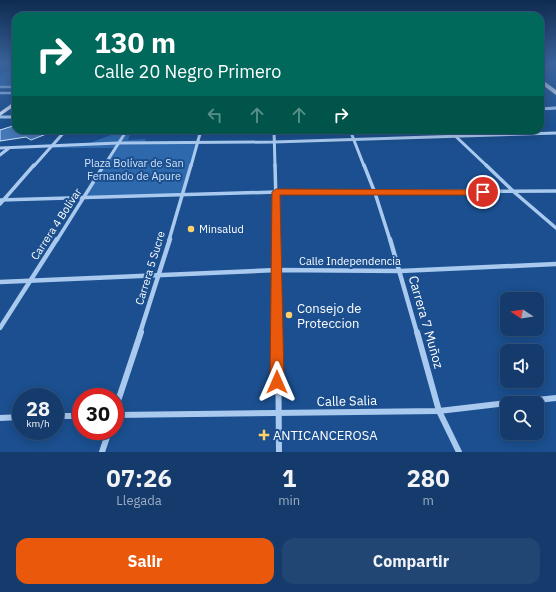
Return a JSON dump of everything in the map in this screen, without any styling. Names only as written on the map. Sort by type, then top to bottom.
[{"type":"highway","points":[[544,86],[556,93]]},
{"type":"main road","points":[[1,117],[12,107]]},
{"type":"main road","points":[[1,117],[12,110]]},
{"type":"street","points":[[0,87],[12,87]]},
{"type":"street","points":[[0,93],[12,93]]},
{"type":"street","points":[[544,109],[556,108]]},
{"type":"street","points":[[1,117],[12,117]]},
{"type":"street","points":[[544,133],[556,133]]},
{"type":"street","points":[[0,204],[62,134]]},
{"type":"street","name":"Carrera 4 Bolívar","points":[[0,328],[124,134]]},
{"type":"street","name":"Carrera 5 Sucre","points":[[122,388],[159,276],[200,134]]},
{"type":"street","points":[[274,134],[277,270],[277,414],[279,452]]},
{"type":"street","name":"Carrera 7 Muñoz","points":[[352,134],[375,193],[400,271],[439,410],[459,452]]},
{"type":"street","points":[[0,148],[118,143],[274,142],[505,134]]},
{"type":"street","points":[[454,135],[514,192],[556,228]]},
{"type":"street","points":[[0,155],[10,148]]},
{"type":"street","points":[[2,200],[181,196],[276,192],[375,193],[556,191]]},
{"type":"street","name":"Calle Independencia","points":[[0,282],[277,270],[400,271],[556,264]]},
{"type":"street","name":"Calle Salia","points":[[544,399],[556,398]]},
{"type":"street","name":"Calle Salia","points":[[124,415],[277,414],[439,410],[500,404]]},
{"type":"street","points":[[0,418],[12,417]]},
{"type":"street","points":[[102,452],[106,440]]},
{"type":"green space","points":[[0,85],[12,85],[12,86]]},
{"type":"green space","name":"Plaza Bolívar de San Fernando de Apure","points":[[113,134],[130,134],[128,140],[146,139],[144,143],[197,143],[181,196],[83,198],[115,148],[52,148],[56,144],[90,143]]},
{"type":"building","points":[[12,126],[12,134],[46,134],[31,140],[26,137],[0,141],[0,130]]},
{"type":"place","name":"Minsalud","points":[[191,229]]},
{"type":"place","name":"Consejo de Proteccion","points":[[289,315]]},
{"type":"place","name":"ANTICANCEROSA","points":[[264,435]]},
{"type":"route","points":[[277,382],[276,192],[483,192]]}]
